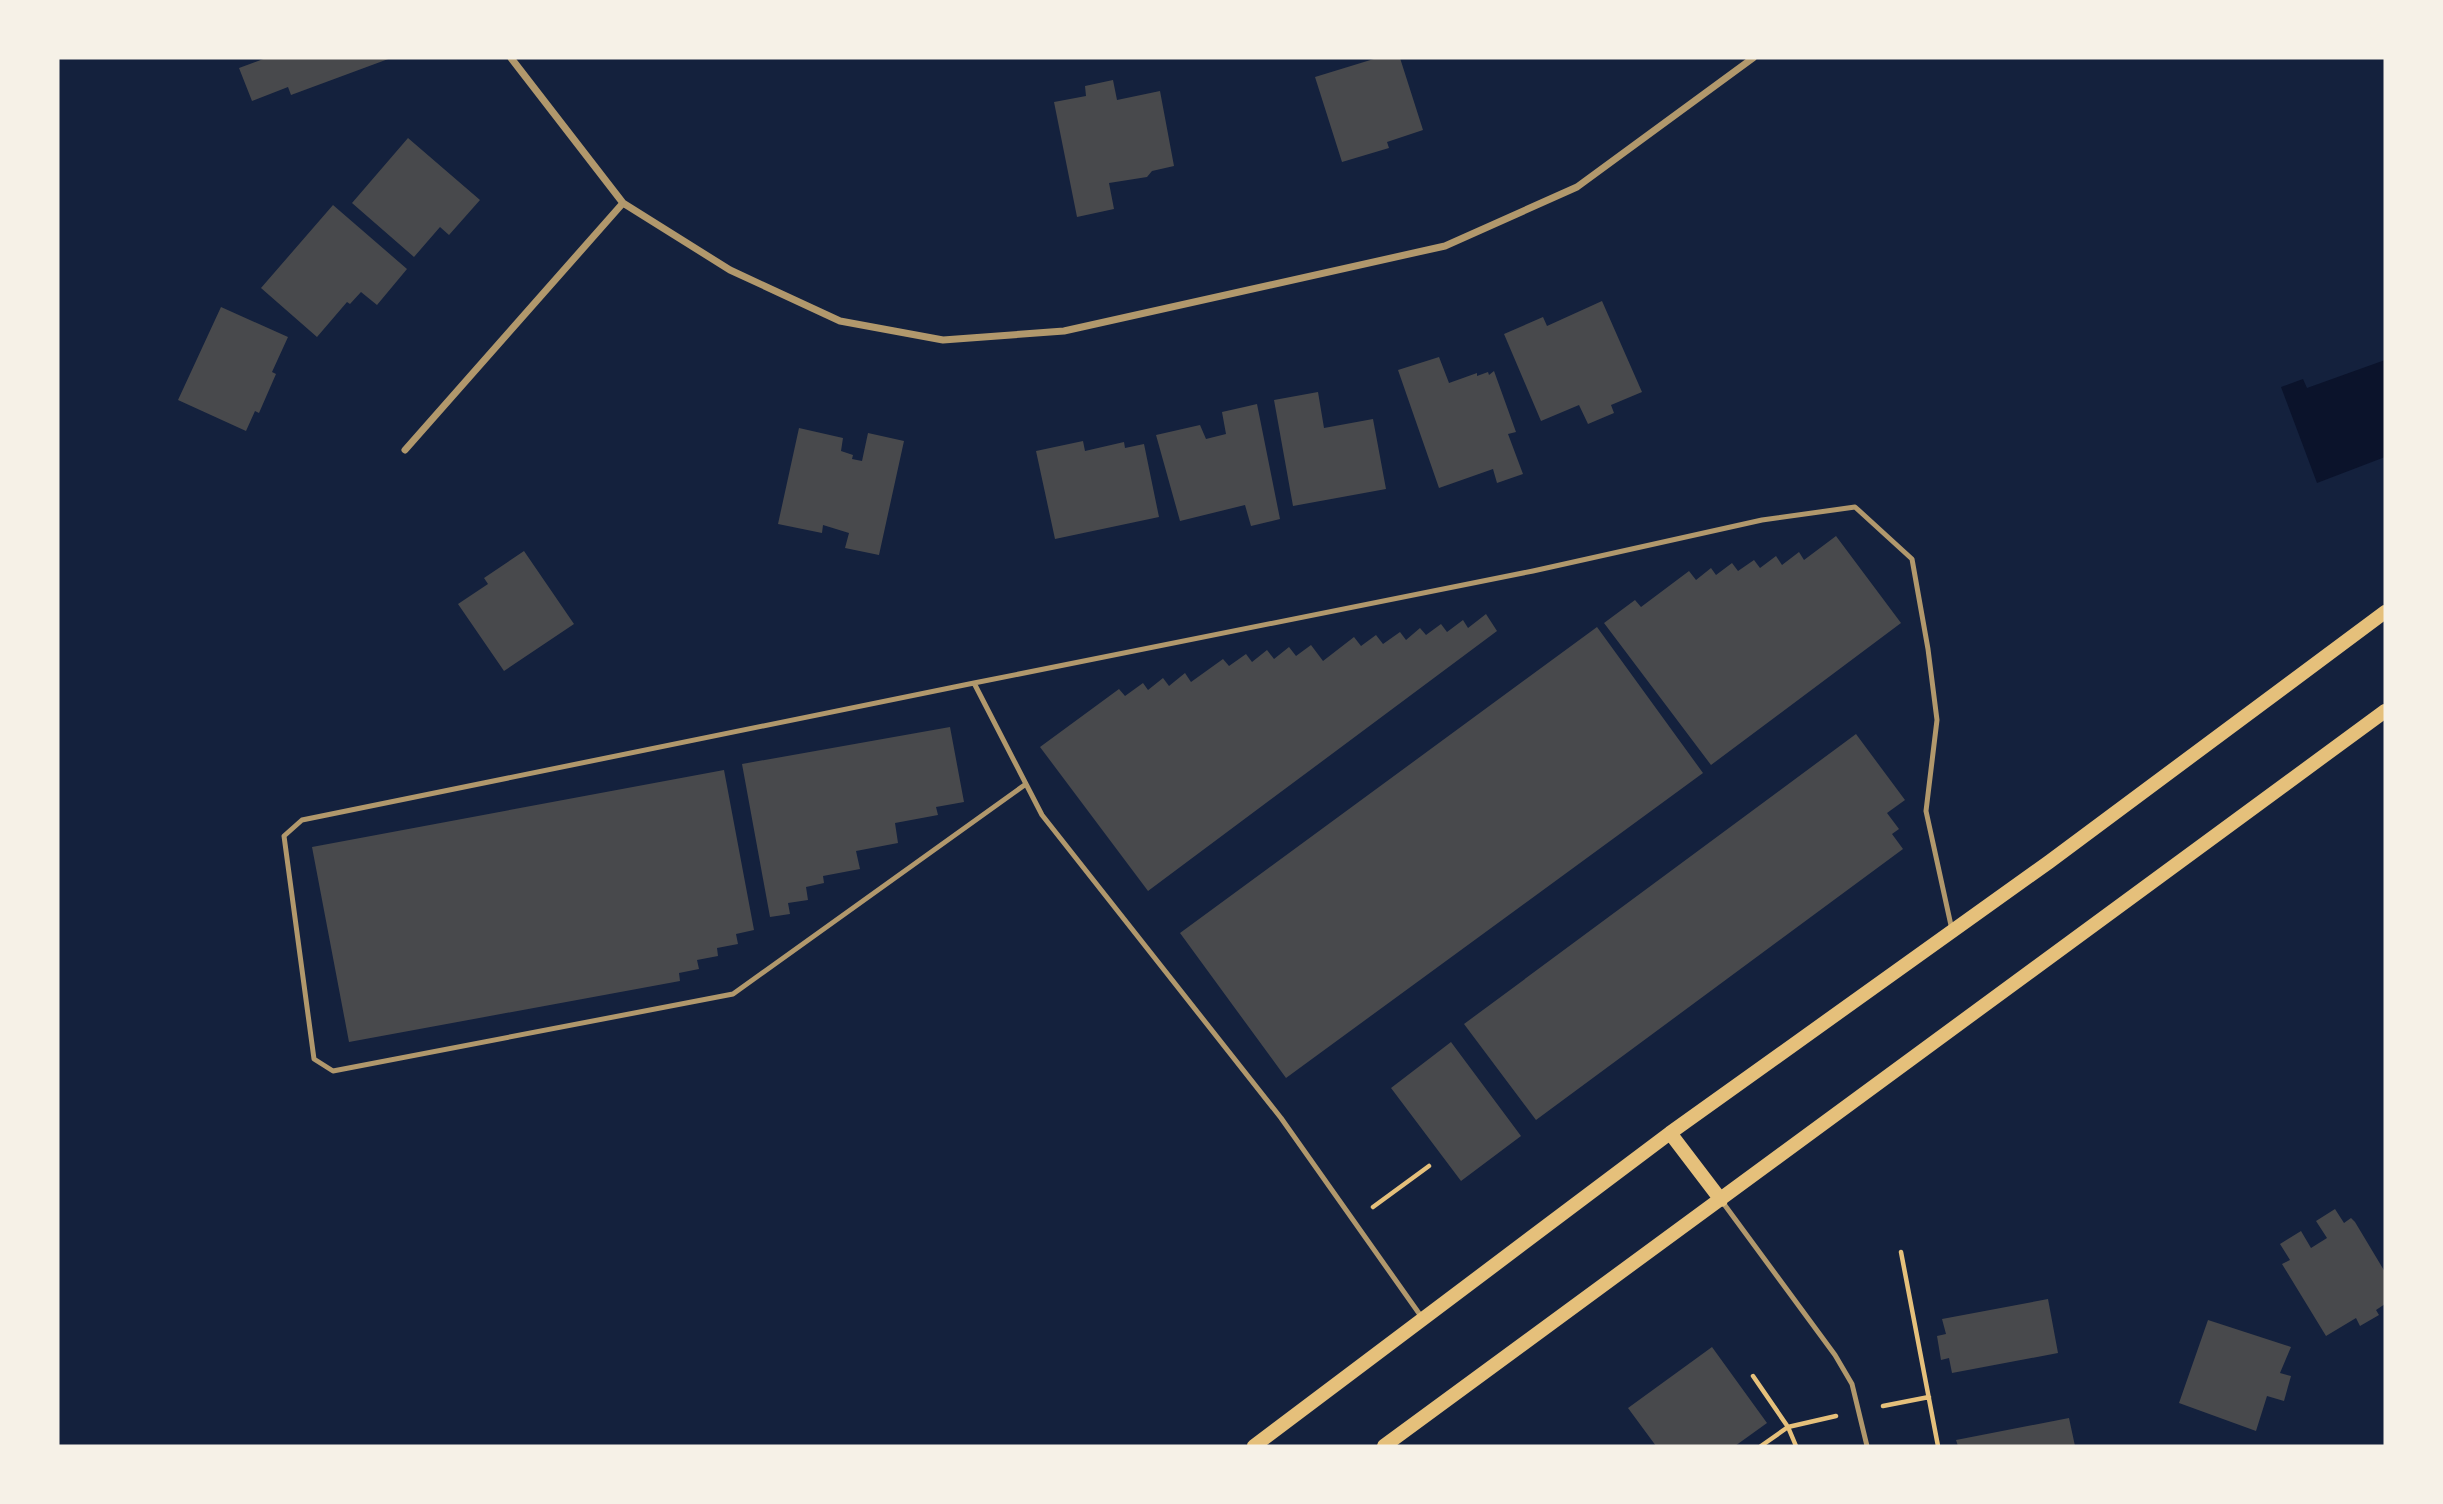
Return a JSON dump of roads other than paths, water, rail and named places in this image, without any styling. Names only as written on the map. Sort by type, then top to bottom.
[{"type":"main road","points":[[1254,1446],[1670,1133],[1952,931],[2385,612]]},
{"type":"main road","points":[[1384,1446],[2385,711]]},
{"type":"main road","points":[[1670,1133],[1721,1200]]},
{"type":"street","points":[[511,58],[623,203],[730,270],[840,321],[943,340],[1064,331],[1445,246],[1577,187],[1753,58]]},
{"type":"street","points":[[405,450],[623,203]]},
{"type":"lane","points":[[1026,784],[733,994],[333,1071],[314,1059],[284,836],[302,820],[1519,574],[1762,520],[1855,507],[1912,559],[1937,720],[1926,811],[1952,931]]},
{"type":"lane","points":[[974,683],[1042,815],[1281,1118],[1423,1319]]},
{"type":"lane","points":[[1721,1200],[1835,1355],[1852,1384],[1867,1446]]},
{"type":"water","points":[[2385,360],[2385,457],[2317,483],[2281,387],[2303,379],[2307,388]]}]
